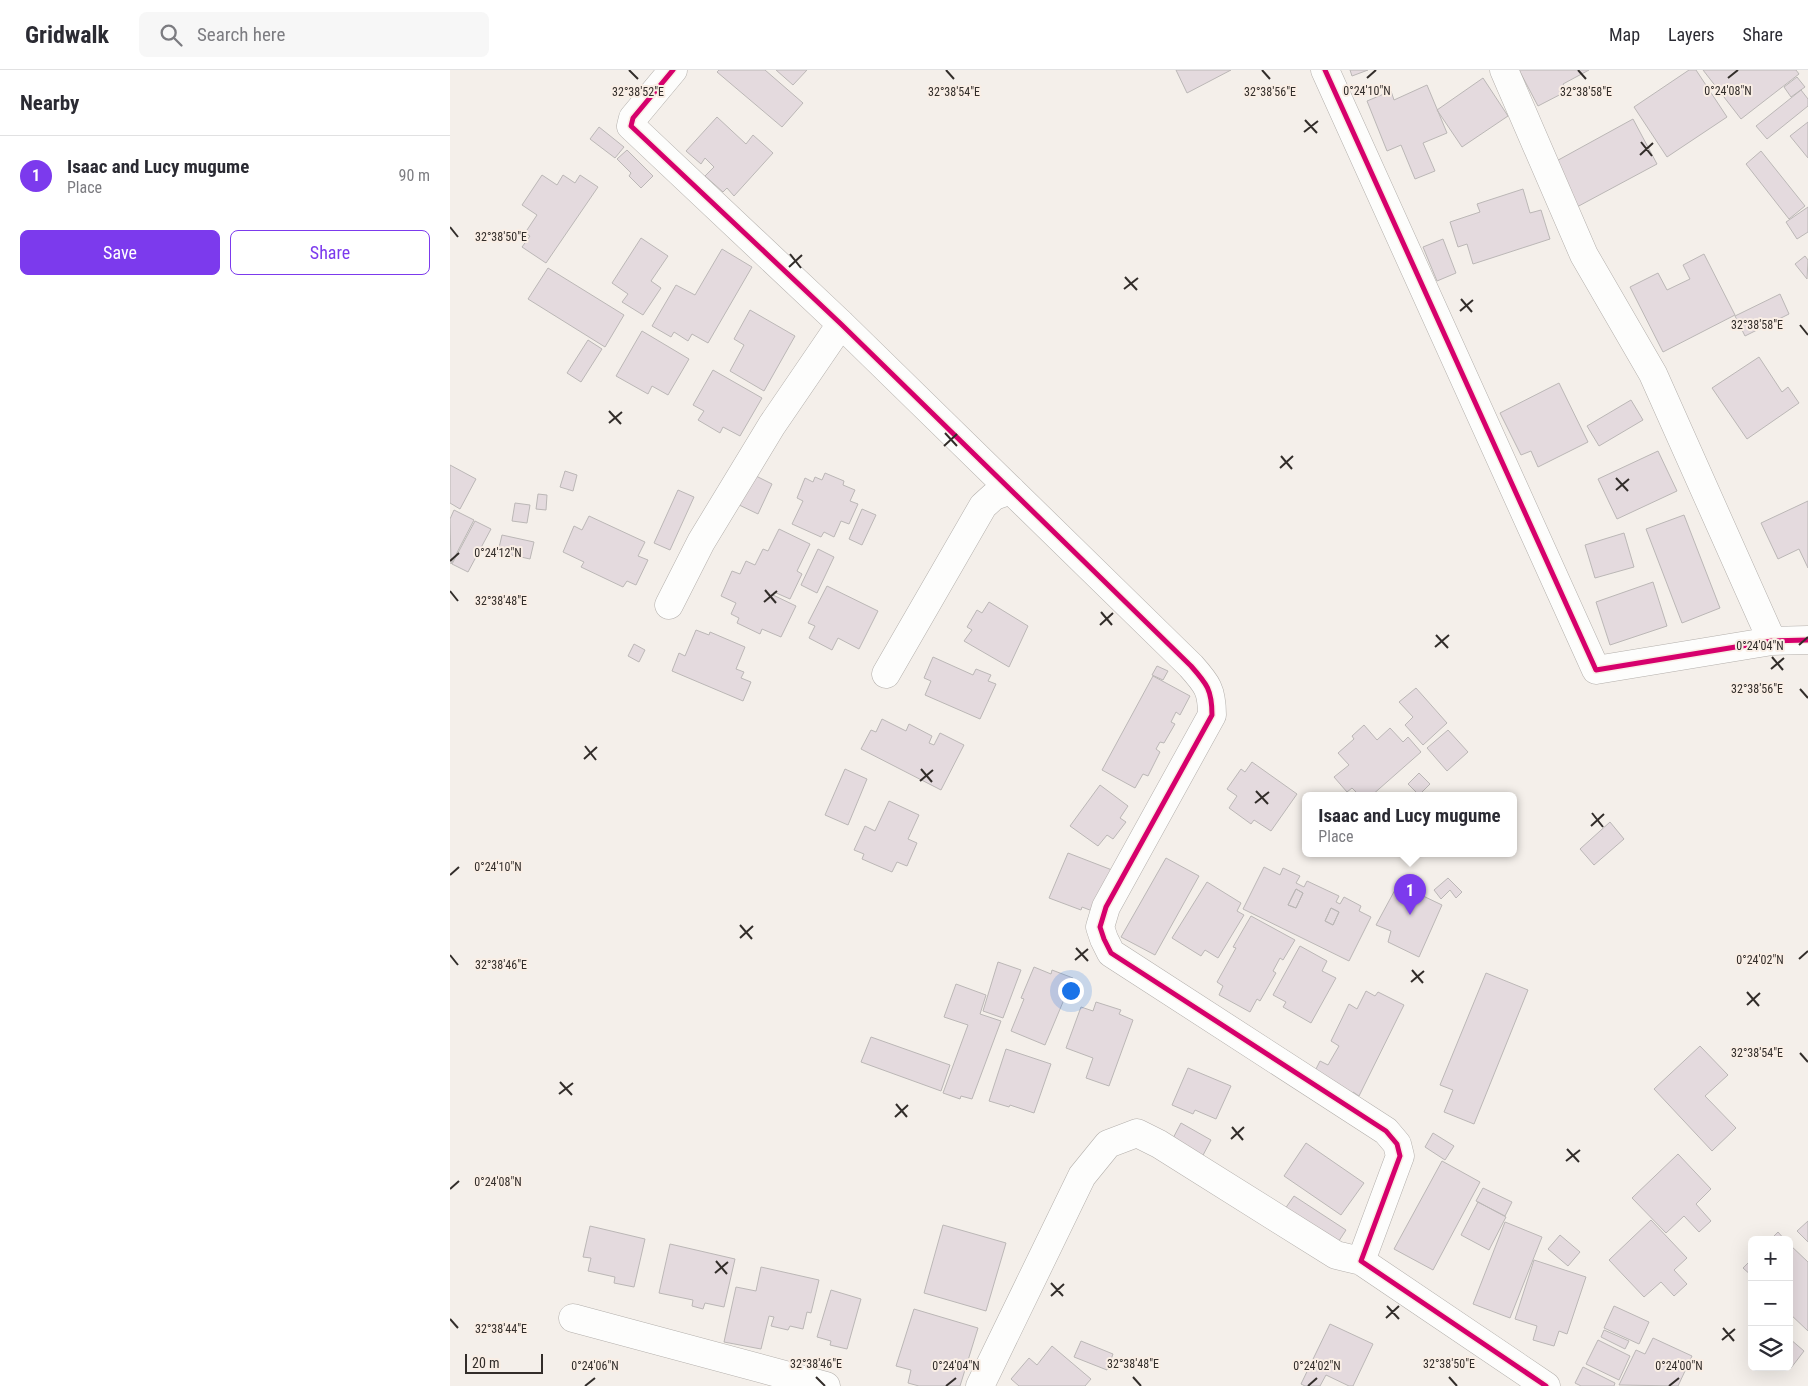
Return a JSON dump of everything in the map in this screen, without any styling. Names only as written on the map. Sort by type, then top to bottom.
[{"type":"street","points":[[673,70],[633,118],[631,126],[841,324],[1206,682],[1212,699],[1212,715],[1106,907],[1100,927],[1111,953],[1386,1131],[1397,1144],[1400,1156],[1361,1261]]},
{"type":"street","points":[[1324,70],[1596,670],[1772,641],[1808,640]]},
{"type":"street","points":[[1504,70],[1584,255],[1653,374],[1772,641]]},
{"type":"street","points":[[669,605],[701,542],[766,434],[841,324]]},
{"type":"street","points":[[886,674],[983,506],[994,496],[1011,490]]},
{"type":"street","points":[[980,1386],[1082,1176],[1108,1144],[1136,1133],[1159,1144],[1336,1255],[1361,1261],[1546,1386]]},
{"type":"street","points":[[573,1318],[826,1386]]},
{"type":"building","points":[[719,70],[765,70],[803,103],[782,127],[717,72]]},
{"type":"building","points":[[776,70],[807,70],[793,85]]},
{"type":"building","points":[[1176,70],[1231,70],[1187,93]]},
{"type":"building","points":[[1350,70],[1368,70],[1352,76]]},
{"type":"building","points":[[1519,70],[1589,70],[1563,84],[1567,91],[1538,106]]},
{"type":"building","points":[[1689,70],[1696,70],[1727,117],[1667,157],[1634,107]]},
{"type":"building","points":[[1703,70],[1796,70],[1799,74],[1741,119]]},
{"type":"building","points":[[1797,77],[1805,87],[1791,97],[1784,87]]},
{"type":"building","points":[[1483,78],[1508,116],[1462,147],[1437,110]]},
{"type":"building","points":[[1427,85],[1447,133],[1423,143],[1435,171],[1415,179],[1401,145],[1387,151],[1367,101],[1391,91],[1394,100]]},
{"type":"building","points":[[1801,90],[1808,99],[1808,106],[1767,139],[1756,126]]},
{"type":"building","points":[[717,117],[746,144],[753,135],[773,153],[734,196],[727,188],[723,192],[705,176],[714,167],[705,158],[701,164],[686,151]]},
{"type":"building","points":[[1633,119],[1657,164],[1575,208],[1551,164]]},
{"type":"building","points":[[1808,122],[1808,158],[1790,136]]},
{"type":"building","points":[[599,127],[624,147],[615,158],[590,139]]},
{"type":"building","points":[[627,150],[653,176],[641,188],[629,176],[631,173],[617,159]]},
{"type":"building","points":[[1761,151],[1805,206],[1789,219],[1746,164]]},
{"type":"building","points":[[542,175],[557,185],[563,175],[575,183],[580,175],[598,187],[546,263],[522,247],[530,236],[525,233],[537,215],[522,205]]},
{"type":"building","points":[[1523,189],[1530,213],[1541,210],[1550,239],[1473,264],[1467,244],[1458,247],[1450,222],[1480,212],[1477,204]]},
{"type":"building","points":[[1808,207],[1808,232],[1797,239],[1786,222]]},
{"type":"building","points":[[641,238],[668,256],[651,281],[661,288],[643,315],[622,302],[628,294],[612,283]]},
{"type":"building","points":[[1443,239],[1456,273],[1437,281],[1423,247]]},
{"type":"building","points":[[722,249],[752,267],[708,343],[692,334],[688,341],[674,332],[671,337],[652,326],[676,285],[695,295]]},
{"type":"building","points":[[1704,254],[1735,315],[1663,352],[1630,287],[1658,273],[1667,290],[1690,279],[1683,265]]},
{"type":"building","points":[[1805,256],[1808,260],[1807,279],[1795,264]]},
{"type":"building","points":[[548,268],[624,315],[605,347],[528,299]]},
{"type":"building","points":[[1780,294],[1789,314],[1745,336],[1735,316]]},
{"type":"building","points":[[750,310],[795,336],[764,391],[730,371],[744,345],[734,339]]},
{"type":"building","points":[[642,331],[689,359],[668,395],[652,386],[648,394],[616,376]]},
{"type":"building","points":[[588,340],[602,349],[581,382],[567,373]]},
{"type":"building","points":[[1759,357],[1782,392],[1788,387],[1799,403],[1747,439],[1712,388]]},
{"type":"building","points":[[713,370],[762,398],[740,436],[723,427],[720,433],[698,420],[704,411],[693,405]]},
{"type":"building","points":[[1559,383],[1588,442],[1538,467],[1531,451],[1521,455],[1500,413]]},
{"type":"building","points":[[1631,400],[1643,420],[1599,446],[1587,426]]},
{"type":"building","points":[[1658,451],[1677,491],[1617,519],[1598,479]]},
{"type":"building","points":[[450,465],[476,479],[460,509],[450,503]]},
{"type":"building","points":[[565,471],[577,475],[573,491],[560,487]]},
{"type":"building","points":[[750,473],[772,484],[758,514],[735,503]]},
{"type":"building","points":[[825,473],[844,481],[843,485],[855,490],[850,501],[858,504],[849,524],[841,521],[834,537],[824,532],[821,537],[792,524],[803,501],[797,498],[805,478],[813,482],[815,477],[822,480]]},
{"type":"building","points":[[678,490],[694,497],[670,550],[654,543]]},
{"type":"building","points":[[538,494],[547,495],[546,510],[536,509]]},
{"type":"building","points":[[1808,501],[1808,568],[1799,549],[1778,559],[1761,523]]},
{"type":"building","points":[[515,503],[530,505],[527,523],[512,521]]},
{"type":"building","points":[[862,509],[876,515],[862,545],[849,539]]},
{"type":"building","points":[[454,510],[474,520],[451,564],[450,519]]},
{"type":"building","points":[[1684,515],[1720,608],[1682,623],[1646,529]]},
{"type":"building","points":[[589,516],[645,542],[638,556],[648,560],[636,585],[627,581],[623,587],[581,567],[584,562],[563,552],[574,526],[582,530]]},
{"type":"building","points":[[475,521],[491,529],[468,572],[452,564]]},
{"type":"building","points":[[779,529],[810,544],[797,571],[802,574],[790,599],[774,592],[773,595],[796,606],[781,637],[762,629],[760,634],[737,623],[739,618],[731,614],[736,603],[721,596],[732,571],[740,574],[746,561],[755,565],[763,549],[768,551]]},
{"type":"building","points":[[1624,533],[1634,567],[1595,578],[1585,545]]},
{"type":"building","points":[[502,535],[534,542],[530,559],[498,552]]},
{"type":"building","points":[[818,549],[834,557],[817,593],[801,585]]},
{"type":"building","points":[[1653,582],[1667,626],[1610,645],[1596,602]]},
{"type":"building","points":[[827,586],[878,611],[859,649],[838,638],[832,650],[809,638],[815,626],[808,623]]},
{"type":"building","points":[[989,602],[1028,626],[1009,667],[964,641],[972,630],[967,627],[977,610],[982,613]]},
{"type":"building","points":[[696,630],[709,635],[710,632],[745,647],[736,669],[744,672],[741,678],[751,682],[743,701],[672,671],[679,653],[685,656]]},
{"type":"building","points":[[634,644],[645,650],[639,662],[628,656]]},
{"type":"building","points":[[933,657],[973,675],[976,669],[991,675],[988,681],[996,684],[980,719],[925,695],[931,681],[924,678]]},
{"type":"building","points":[[1157,666],[1168,671],[1163,680],[1152,675]]},
{"type":"building","points":[[1153,676],[1190,696],[1180,715],[1176,712],[1171,722],[1175,724],[1164,743],[1160,742],[1156,749],[1160,752],[1148,776],[1143,774],[1135,788],[1102,770]]},
{"type":"building","points":[[1416,688],[1447,723],[1423,745],[1405,725],[1413,717],[1399,702]]},
{"type":"building","points":[[882,719],[906,731],[909,724],[932,736],[929,743],[934,745],[940,733],[964,745],[941,790],[861,749],[871,730],[876,732]]},
{"type":"building","points":[[1364,725],[1377,740],[1390,728],[1403,742],[1408,737],[1421,752],[1376,792],[1356,792],[1352,788],[1347,792],[1334,777],[1349,765],[1338,753],[1354,739],[1352,736]]},
{"type":"building","points":[[1448,730],[1468,752],[1447,771],[1427,748]]},
{"type":"building","points":[[1252,762],[1297,794],[1271,831],[1254,820],[1251,824],[1229,808],[1237,796],[1227,789],[1241,769],[1245,772]]},
{"type":"building","points":[[845,769],[867,779],[848,825],[825,815]]},
{"type":"building","points":[[1419,773],[1430,784],[1422,792],[1416,792],[1408,784]]},
{"type":"building","points":[[1100,785],[1128,806],[1120,818],[1126,822],[1113,839],[1107,835],[1098,846],[1070,826]]},
{"type":"building","points":[[889,801],[919,815],[908,839],[917,843],[907,866],[897,862],[892,872],[862,859],[864,854],[854,850],[865,826],[875,831]]},
{"type":"building","points":[[1610,822],[1624,839],[1594,865],[1580,849]]},
{"type":"building","points":[[1068,853],[1112,870],[1095,912],[1082,907],[1081,910],[1049,898]]},
{"type":"building","points":[[1166,858],[1199,876],[1155,955],[1121,937]]},
{"type":"building","points":[[1264,867],[1280,875],[1283,868],[1300,876],[1296,883],[1304,887],[1307,881],[1339,896],[1336,902],[1340,904],[1344,897],[1361,906],[1359,911],[1371,917],[1349,961],[1243,909]],"holes":[[[1296,889],[1303,893],[1296,908],[1288,905]],[[1331,908],[1339,912],[1333,925],[1325,921]]]},
{"type":"building","points":[[1448,878],[1462,892],[1456,898],[1450,890],[1441,899],[1434,890]]},
{"type":"building","points":[[1207,882],[1241,903],[1237,911],[1244,915],[1218,958],[1205,950],[1201,956],[1172,938]]},
{"type":"building","points":[[1396,888],[1420,898],[1421,895],[1442,905],[1419,957],[1388,942],[1391,931],[1376,925]]},
{"type":"building","points":[[1296,889],[1303,893],[1296,908],[1288,905]]},
{"type":"building","points":[[1331,908],[1339,912],[1333,925],[1325,921]]},
{"type":"building","points":[[1251,916],[1295,940],[1283,960],[1280,958],[1273,971],[1276,973],[1260,1001],[1257,999],[1250,1012],[1219,995],[1223,986],[1217,982],[1236,948],[1233,947]]},
{"type":"building","points":[[1300,946],[1327,961],[1322,971],[1336,978],[1311,1023],[1283,1007],[1286,1002],[1273,995]]},
{"type":"building","points":[[998,962],[1021,970],[1003,1018],[983,1011]]},
{"type":"building","points":[[1034,967],[1051,974],[1052,970],[1073,978],[1045,1045],[1011,1031],[1024,999],[1021,998]]},
{"type":"building","points":[[1486,973],[1528,990],[1474,1124],[1444,1112],[1453,1090],[1440,1085]]},
{"type":"building","points":[[956,984],[986,995],[980,1014],[1001,1021],[972,1099],[961,1096],[960,1099],[943,1093],[968,1025],[944,1017]]},
{"type":"building","points":[[1366,991],[1375,996],[1378,992],[1404,1005],[1359,1096],[1353,1092],[1350,1098],[1311,1079],[1320,1061],[1328,1065],[1339,1046],[1331,1041],[1349,1004],[1357,1009]]},
{"type":"building","points":[[1096,1002],[1121,1010],[1119,1014],[1133,1020],[1109,1086],[1086,1078],[1093,1058],[1066,1048],[1081,1007],[1093,1011]]},
{"type":"building","points":[[871,1037],[950,1065],[941,1091],[861,1062]]},
{"type":"building","points":[[1700,1046],[1728,1075],[1705,1096],[1736,1128],[1712,1151],[1654,1089]]},
{"type":"building","points":[[1006,1049],[1051,1064],[1034,1113],[1010,1105],[1009,1107],[989,1101]]},
{"type":"building","points":[[1188,1068],[1231,1086],[1216,1119],[1195,1110],[1193,1114],[1172,1105]]},
{"type":"building","points":[[1181,1123],[1211,1140],[1201,1159],[1171,1142]]},
{"type":"building","points":[[1433,1133],[1454,1146],[1445,1160],[1425,1147]]},
{"type":"building","points":[[1306,1143],[1364,1183],[1341,1215],[1284,1176]]},
{"type":"building","points":[[1678,1154],[1711,1189],[1696,1204],[1711,1221],[1699,1232],[1684,1216],[1666,1233],[1632,1198]]},
{"type":"building","points":[[1442,1161],[1480,1182],[1433,1270],[1394,1249]]},
{"type":"building","points":[[1483,1188],[1512,1202],[1505,1216],[1476,1201]]},
{"type":"building","points":[[1294,1196],[1346,1230],[1333,1250],[1280,1216]]},
{"type":"building","points":[[1478,1202],[1506,1217],[1489,1250],[1461,1235]]},
{"type":"building","points":[[1651,1220],[1687,1258],[1674,1270],[1687,1284],[1674,1296],[1661,1282],[1644,1297],[1609,1260]]},
{"type":"building","points":[[1808,1221],[1808,1242],[1797,1231]]},
{"type":"building","points":[[1505,1222],[1542,1237],[1510,1318],[1473,1304]]},
{"type":"building","points":[[943,1225],[1006,1243],[986,1311],[924,1293]]},
{"type":"building","points":[[590,1226],[645,1239],[634,1287],[614,1283],[615,1277],[588,1271],[591,1258],[583,1257]]},
{"type":"building","points":[[1560,1235],[1580,1252],[1568,1266],[1548,1249]]},
{"type":"building","points":[[670,1244],[735,1259],[724,1307],[705,1303],[703,1309],[692,1306],[693,1300],[659,1293]]},
{"type":"building","points":[[1793,1248],[1808,1262],[1808,1331],[1793,1317]]},
{"type":"building","points":[[1534,1260],[1586,1277],[1567,1334],[1559,1331],[1554,1346],[1533,1340],[1537,1326],[1515,1319]]},
{"type":"building","points":[[1748,1263],[1748,1272],[1743,1268]]},
{"type":"building","points":[[761,1267],[819,1280],[811,1313],[807,1312],[803,1329],[790,1326],[788,1330],[771,1326],[774,1317],[769,1316],[761,1349],[724,1342],[736,1287],[756,1291]]},
{"type":"building","points":[[831,1290],[861,1299],[847,1349],[830,1345],[831,1341],[817,1337]]},
{"type":"building","points":[[1614,1306],[1649,1322],[1639,1344],[1604,1328]]},
{"type":"building","points":[[914,1309],[978,1328],[960,1386],[919,1386],[908,1383],[911,1370],[896,1366]]},
{"type":"building","points":[[1330,1324],[1373,1344],[1353,1386],[1349,1386],[1326,1375],[1320,1386],[1305,1386],[1301,1384]]},
{"type":"building","points":[[1604,1330],[1629,1341],[1625,1349],[1601,1337]]},
{"type":"building","points":[[1653,1338],[1692,1356],[1678,1386],[1619,1385],[1636,1350],[1645,1354]]},
{"type":"building","points":[[1598,1340],[1630,1356],[1619,1380],[1586,1364]]},
{"type":"building","points":[[1081,1341],[1113,1354],[1107,1370],[1074,1357]]},
{"type":"building","points":[[1793,1342],[1804,1351],[1793,1365]]},
{"type":"building","points":[[1052,1346],[1091,1379],[1085,1386],[1019,1386],[1011,1379],[1029,1358],[1037,1365]]},
{"type":"building","points":[[1583,1367],[1615,1383],[1614,1386],[1581,1386],[1575,1383]]},
{"type":"cycle path","points":[[673,70],[633,118],[631,126],[841,324],[1191,666],[1208,688],[1212,715],[1106,907],[1100,927],[1111,953],[1386,1131],[1397,1144],[1400,1156],[1361,1261],[1546,1386]]},
{"type":"cycle path","points":[[1325,70],[1596,670],[1772,641],[1808,640]]},
{"type":"place","name":"Isaac and Lucy mugume","points":[[1410,915]]}]
